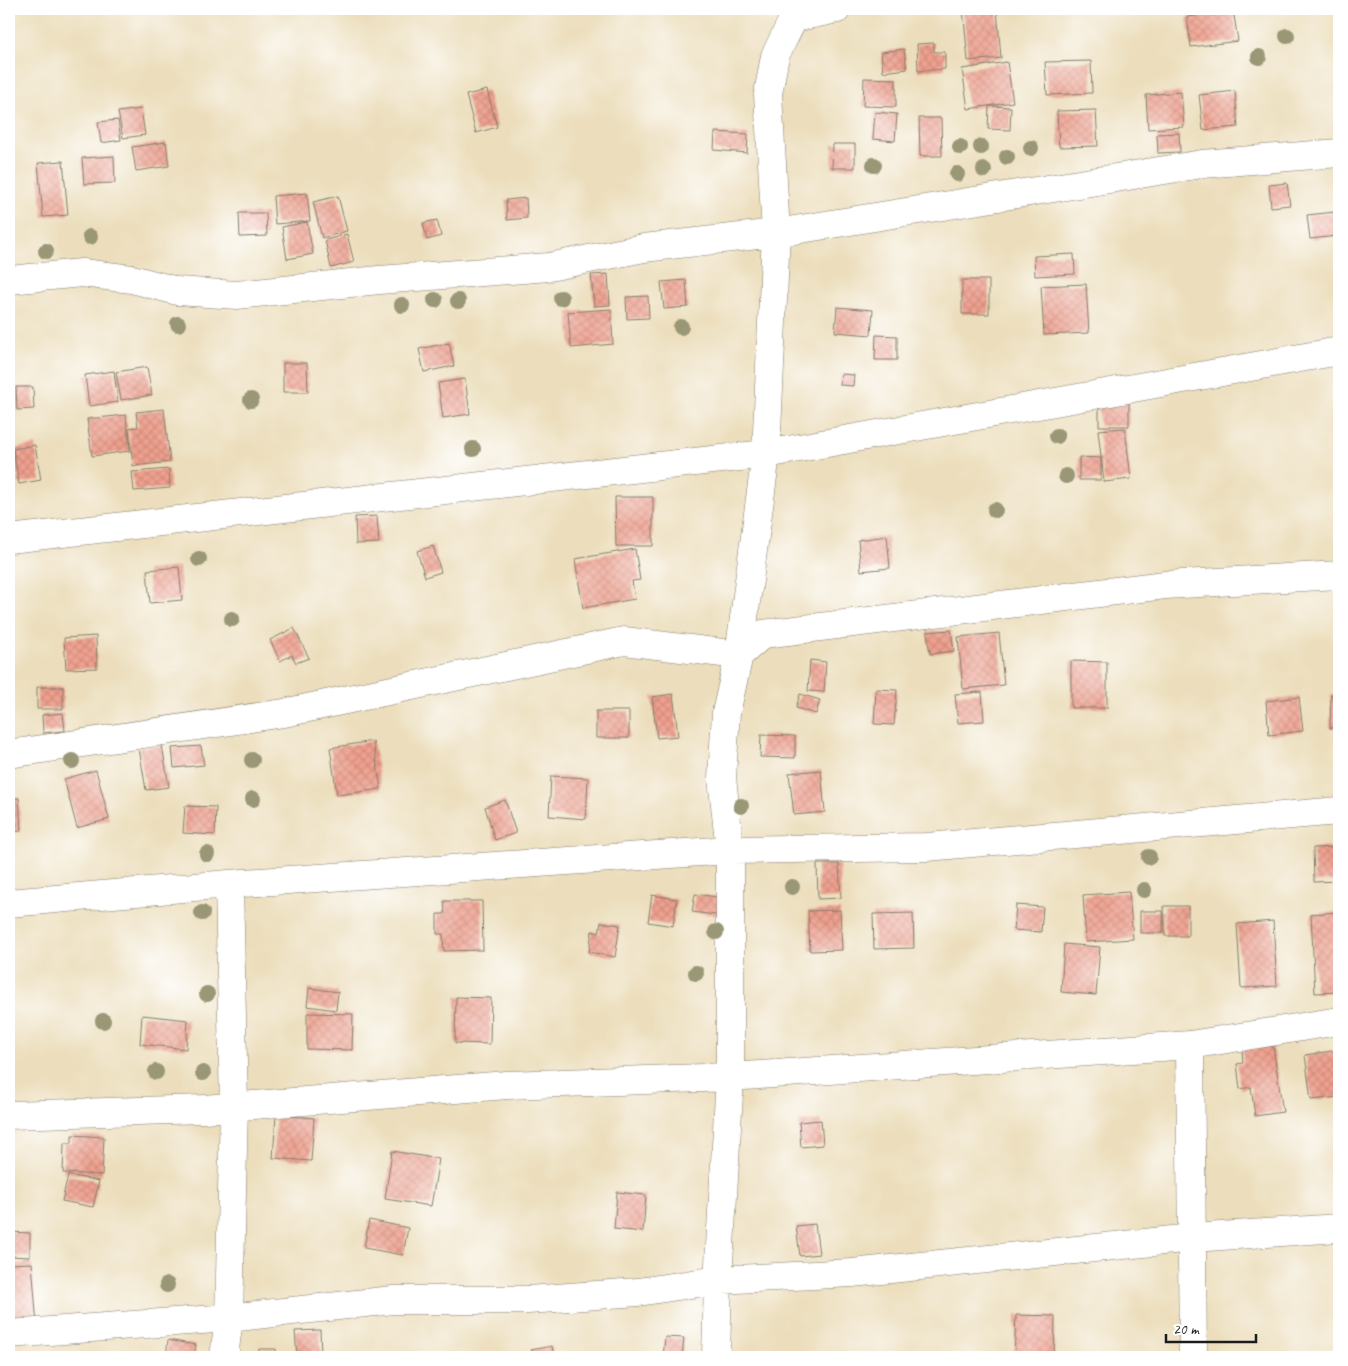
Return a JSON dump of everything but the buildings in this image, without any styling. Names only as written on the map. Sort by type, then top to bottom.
[{"type":"street","points":[[716,1357],[718,1280],[730,1078],[730,850],[722,778],[726,712],[740,655],[766,454],[776,233],[768,94],[775,56],[796,13],[837,9]]},
{"type":"street","points":[[9,280],[82,273],[132,279],[177,291],[237,295],[379,280],[549,268],[644,248],[776,233],[1202,164],[1339,152]]},
{"type":"street","points":[[9,539],[766,454],[1339,351]]},
{"type":"street","points":[[9,754],[284,713],[624,641],[740,655],[763,634],[1165,585],[1339,575]]},
{"type":"street","points":[[9,902],[229,884],[730,850],[927,847],[1339,811]]},
{"type":"street","points":[[224,1357],[228,1318],[234,1106],[229,884]]},
{"type":"street","points":[[9,1115],[204,1109],[507,1085],[730,1078],[1190,1045],[1339,1021]]},
{"type":"street","points":[[1190,1045],[1193,1357]]},
{"type":"street","points":[[9,1334],[228,1318],[393,1300],[546,1299],[638,1292],[718,1280],[852,1273],[1192,1238],[1339,1228]]}]
